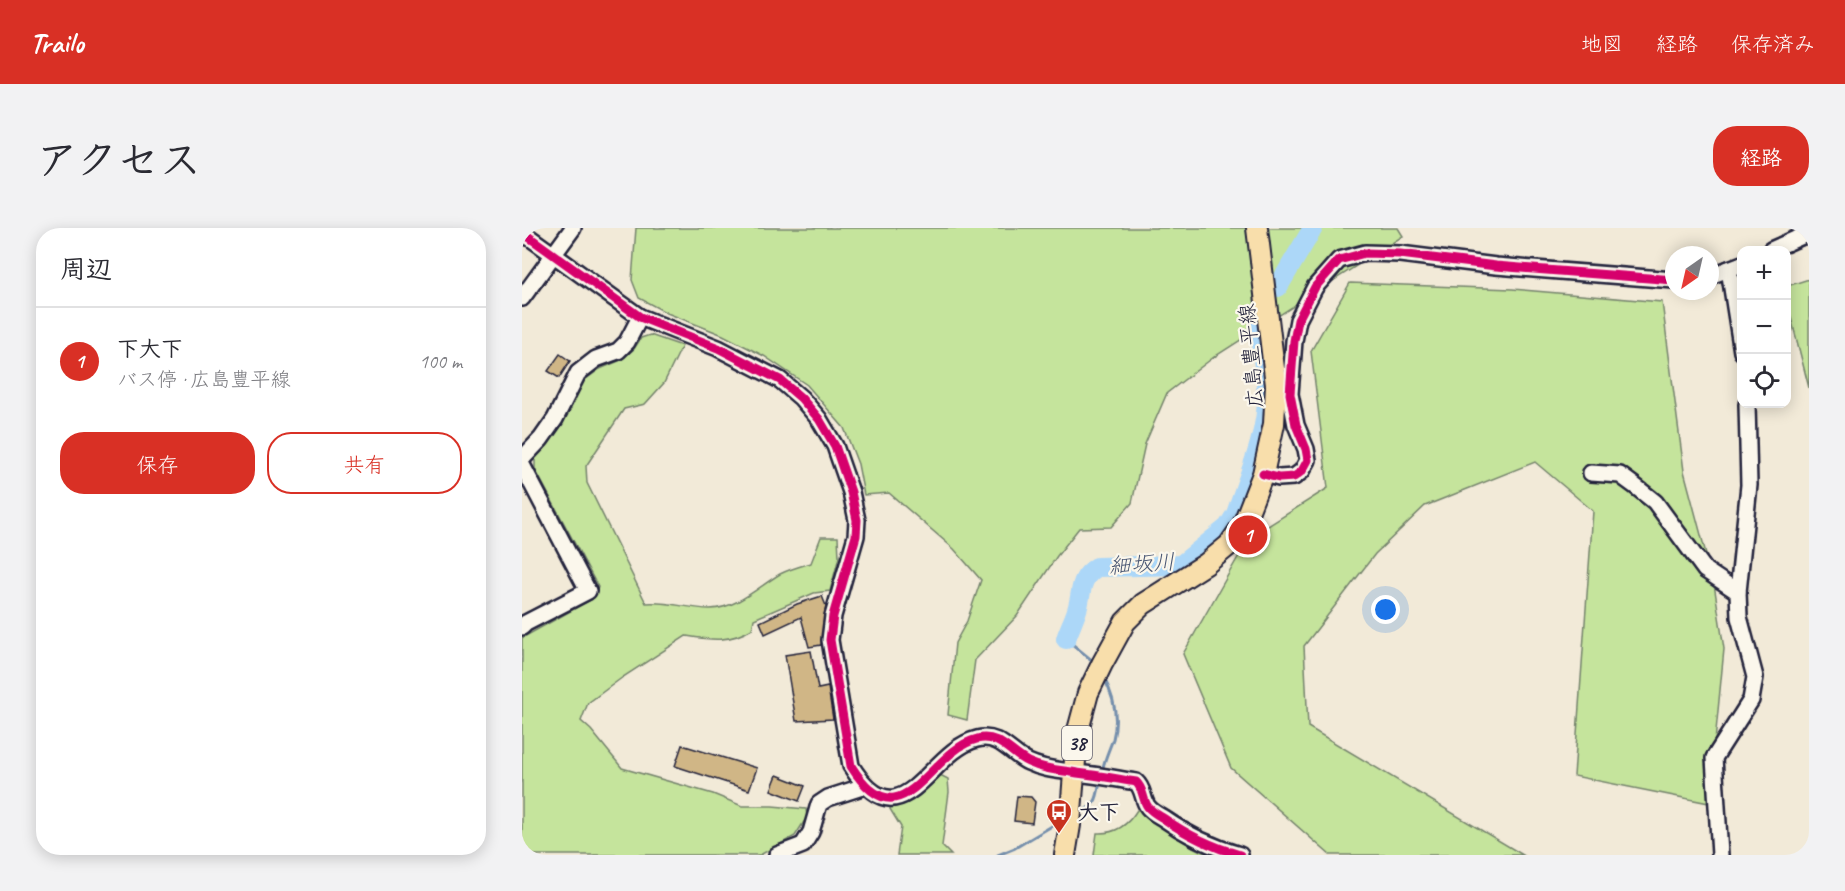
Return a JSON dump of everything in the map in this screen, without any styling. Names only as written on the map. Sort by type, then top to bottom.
[{"type":"main road","name":"広島豊平線","points":[[1065,855],[1071,818],[1077,734],[1088,693],[1098,671],[1125,622],[1143,604],[1206,564],[1229,545],[1243,525],[1263,474],[1274,424],[1276,385],[1257,228]]},
{"type":"street","points":[[522,298],[573,228]]},
{"type":"street","points":[[522,232],[640,317],[718,348],[780,380],[801,398],[819,419],[835,446],[851,492],[857,520],[856,536],[833,616],[830,640],[851,766],[871,792],[884,797],[897,797],[914,789],[962,744],[979,738],[994,740],[1007,746],[1019,758],[1051,770],[1136,782],[1140,786],[1146,804],[1159,816],[1185,834],[1240,855]]},
{"type":"street","points":[[1780,246],[1809,233]]},
{"type":"street","points":[[1263,474],[1279,478],[1294,477],[1302,471],[1308,460],[1296,425],[1290,394],[1294,341],[1298,320],[1315,286],[1339,260],[1365,253],[1400,254],[1507,267],[1665,281]]},
{"type":"street","points":[[1719,273],[1735,267],[1738,300]]},
{"type":"street","points":[[522,459],[541,439],[555,419],[578,373],[596,359],[618,351],[627,342],[640,317]]},
{"type":"street","points":[[1720,855],[1714,758],[1751,700],[1755,677],[1749,647],[1739,617],[1738,592],[1749,485],[1747,408]]},
{"type":"street","points":[[522,465],[588,591],[522,627]]},
{"type":"street","points":[[1591,472],[1620,475],[1642,491],[1655,502],[1705,570],[1738,592]]},
{"type":"street","points":[[777,855],[803,846],[811,832],[819,804],[828,798],[865,786]]},
{"type":"green space","points":[[636,228],[1398,228],[1403,236],[1214,357],[1167,393],[1145,444],[1132,503],[1111,527],[1079,528],[1057,556],[1017,616],[975,660],[967,720],[948,715],[955,643],[967,621],[981,580],[954,549],[889,493],[864,495],[858,464],[844,428],[807,385],[764,356],[723,335],[667,313],[639,298],[632,280]]},
{"type":"green space","points":[[1809,279],[1809,388],[1791,318],[1791,285]]},
{"type":"green space","points":[[1350,283],[1512,289],[1662,302],[1684,471],[1714,584],[1724,649],[1709,803],[1574,776],[1593,511],[1535,462],[1425,506],[1375,554],[1304,646],[1308,727],[1523,855],[1330,855],[1231,768],[1183,654],[1249,538],[1328,488],[1311,351]]},
{"type":"green space","points":[[650,335],[682,346],[664,383],[645,404],[624,409],[586,466],[587,483],[646,603],[710,609],[730,605],[780,574],[811,563],[821,537],[838,537],[839,557],[830,591],[814,593],[754,619],[752,629],[736,637],[712,639],[686,636],[588,703],[581,721],[622,768],[713,794],[742,806],[806,809],[807,817],[795,836],[760,855],[522,855],[522,638],[594,598],[598,587],[535,469],[535,457],[563,421],[582,382],[600,369],[621,360],[634,349],[641,338]]},
{"type":"green space","points":[[940,775],[948,779],[949,792],[942,846],[951,855],[897,855],[901,827],[890,809],[891,804],[909,801]]},
{"type":"green space","points":[[1144,809],[1175,836],[1210,855],[1094,855],[1097,833],[1120,828],[1137,810]]},
{"type":"building","points":[[560,354],[570,361],[559,378],[548,371]]},
{"type":"building","points":[[822,596],[826,606],[821,645],[809,647],[801,617],[765,634],[760,622],[797,604]]},
{"type":"building","points":[[811,651],[818,689],[828,687],[833,719],[796,721],[785,655]]},
{"type":"building","points":[[682,745],[757,768],[749,790],[675,766]]},
{"type":"building","points":[[777,775],[805,786],[799,801],[771,790]]},
{"type":"building","points":[[1017,796],[1031,797],[1035,802],[1032,823],[1014,821]]},
{"type":"waterway","name":"細坂川","points":[[1278,287],[1313,228]]},
{"type":"waterway","name":"細坂川","points":[[1066,639],[1077,610],[1084,581],[1097,567],[1181,565],[1228,527],[1236,514],[1256,456],[1266,412],[1267,397],[1260,318]]},
{"type":"waterway","name":"細坂川","points":[[1066,639],[1094,662]]},
{"type":"waterway","name":"細坂川","points":[[1102,772],[1116,723],[1113,700],[1104,678]]},
{"type":"waterway","name":"細坂川","points":[[1079,813],[1095,801],[1100,781]]},
{"type":"waterway","name":"細坂川","points":[[998,855],[1015,848],[1062,820]]},
{"type":"cycle path","points":[[522,232],[640,317],[718,348],[780,380],[801,398],[819,419],[835,446],[851,492],[857,520],[856,536],[833,616],[830,640],[851,766],[869,789],[885,798],[900,796],[915,787],[960,747],[977,739],[992,739],[1040,767],[1136,782],[1146,804],[1155,813],[1200,840],[1240,855]]},
{"type":"cycle path","points":[[1263,474],[1279,478],[1294,477],[1302,471],[1308,460],[1296,425],[1290,394],[1294,341],[1298,320],[1315,287],[1339,260],[1365,253],[1400,254],[1496,266],[1665,279]]},
{"type":"place","name":"下大下","points":[[1248,535]]},
{"type":"place","name":"大下","points":[[1059,835]]}]
